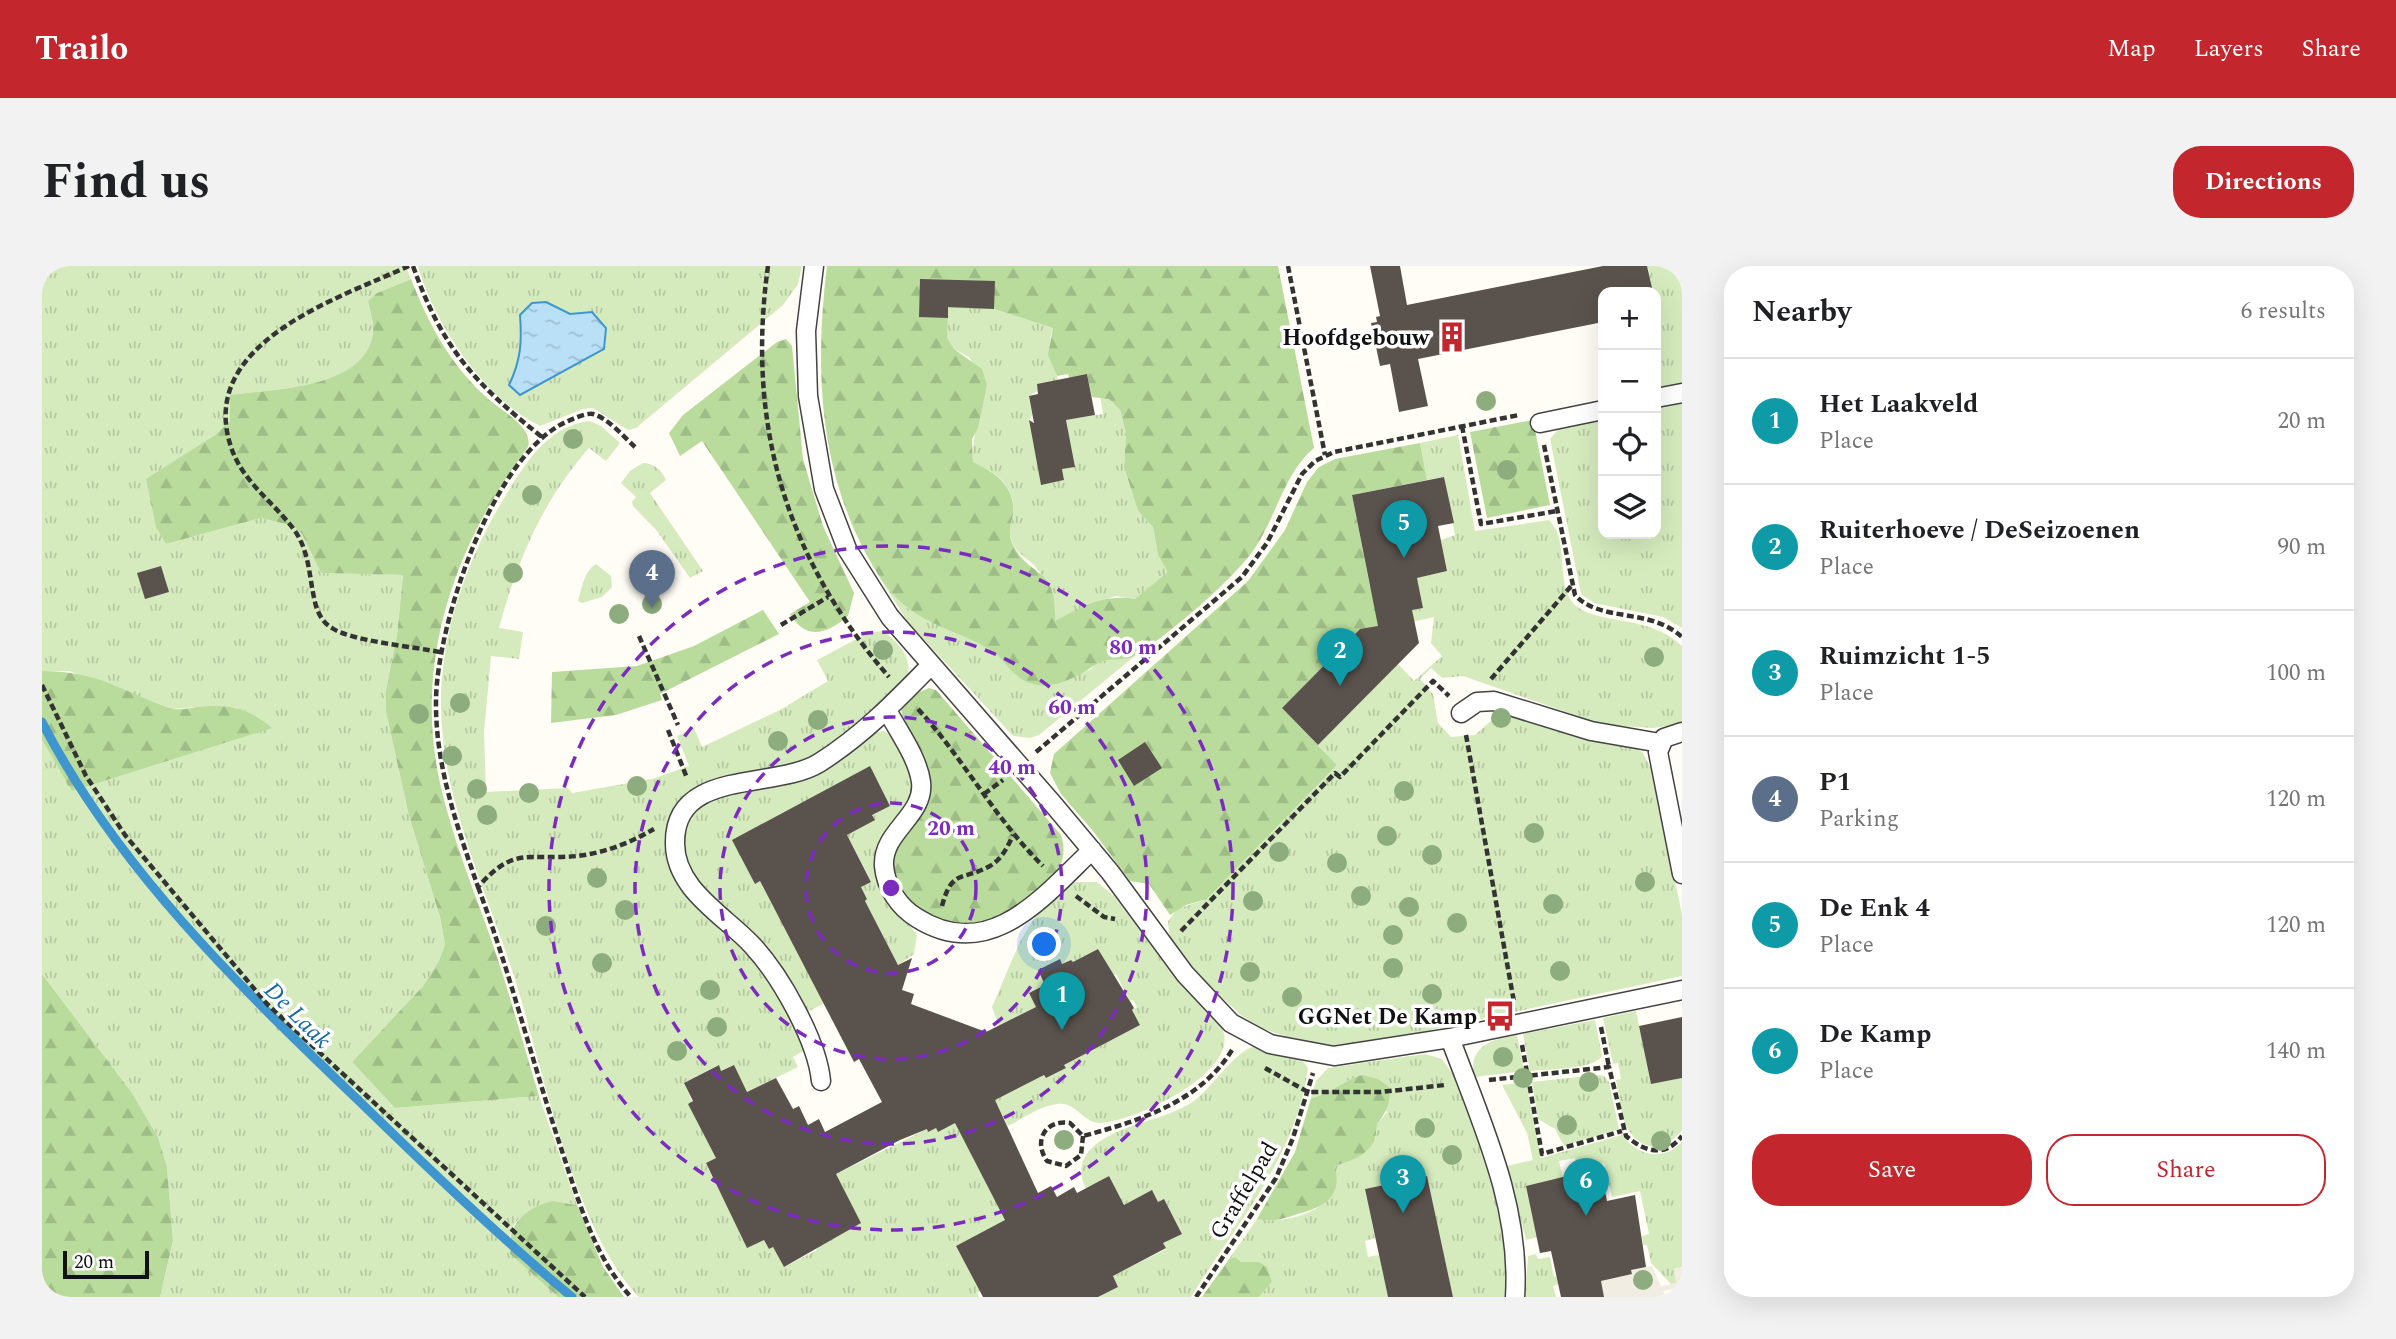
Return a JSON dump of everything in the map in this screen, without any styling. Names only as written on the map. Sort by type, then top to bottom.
[{"type":"lane","points":[[814,266],[806,331],[808,396],[824,489],[847,549],[890,617],[1092,850],[1207,1000],[1244,1031],[1270,1044],[1319,1055],[1353,1055],[1450,1038],[1682,990]]},
{"type":"lane","points":[[1661,397],[1682,393]]},
{"type":"lane","points":[[1540,423],[1598,411]]},
{"type":"lane","points":[[821,1081],[812,1047],[774,973],[752,944],[686,879],[675,850],[677,826],[682,813],[696,799],[724,786],[794,775],[808,769],[887,710],[931,665]]},
{"type":"lane","points":[[1464,710],[1477,702],[1494,701],[1591,731],[1660,743]]},
{"type":"lane","points":[[887,710],[922,784],[918,803],[895,832],[886,849],[886,879],[903,908],[950,932],[983,932],[1018,918],[1092,850]]},
{"type":"lane","points":[[1682,732],[1669,735],[1660,743],[1657,752],[1682,874]]},
{"type":"lane","points":[[1450,1038],[1494,1156],[1512,1217],[1516,1262],[1515,1297]]},
{"type":"path","points":[[440,652],[342,633],[326,624],[315,605],[302,543],[243,470],[232,448],[226,409],[232,386],[242,367],[263,343],[305,314],[411,266],[430,310],[462,364],[490,395],[542,437]]},
{"type":"path","points":[[1287,266],[1325,455]]},
{"type":"path","points":[[1020,765],[1242,577],[1267,542],[1301,474],[1325,455],[1538,411],[1575,595],[1588,607],[1650,618],[1682,637]]},
{"type":"path","points":[[631,1297],[607,1264],[571,1176],[445,783],[438,740],[437,676],[440,652],[457,587],[482,525],[514,474],[542,437],[580,416],[594,414],[635,447]]},
{"type":"path","points":[[1462,426],[1481,524],[1557,511]]},
{"type":"path","points":[[1464,710],[1572,585]]},
{"type":"path","points":[[781,625],[828,597]]},
{"type":"path","points":[[639,636],[678,725]]},
{"type":"path","points":[[1165,948],[1335,773],[1340,777],[1433,681],[1464,710],[1542,1154],[1622,1131]]},
{"type":"path","points":[[42,685],[86,776],[125,835],[267,1004],[585,1297]]},
{"type":"path","points":[[668,730],[696,799]]},
{"type":"path","points":[[478,887],[506,861],[531,856],[576,856],[609,850],[682,813]]},
{"type":"path","points":[[936,927],[950,886],[967,872],[990,866],[999,859],[1013,835]]},
{"type":"path","points":[[1597,1008],[1622,1131],[1642,1147],[1659,1151],[1671,1148],[1682,1136]]},
{"type":"path","points":[[1083,1136],[1157,1112],[1191,1094],[1229,1055],[1244,1031]]},
{"type":"path","name":"Graffelpad","points":[[1196,1297],[1276,1178],[1293,1138],[1319,1055]]},
{"type":"path","points":[[1308,1092],[1381,1091],[1609,1067]]},
{"type":"path","points":[[1070,1123],[1083,1136],[1082,1155],[1066,1166],[1047,1161],[1041,1152],[1040,1141],[1044,1131],[1052,1124],[1070,1123]]},
{"type":"green space","points":[[42,266],[406,266],[411,279],[377,293],[368,301],[373,333],[367,351],[354,365],[336,376],[315,383],[230,395],[230,421],[215,435],[146,480],[166,544],[261,518],[293,526],[302,534],[321,573],[403,575],[397,635],[386,690],[386,712],[409,816],[440,917],[445,944],[439,961],[423,986],[352,1062],[395,1108],[539,1096],[577,1205],[557,1204],[521,1217],[512,1228],[509,1244],[510,1254],[558,1297],[160,1297],[173,1241],[167,1168],[158,1137],[132,1093],[42,974],[42,740],[73,791],[211,706],[173,709],[69,671],[42,671]]},
{"type":"green space","points":[[418,266],[802,266],[798,284],[783,305],[636,428],[628,430],[593,408],[583,409],[540,426],[520,414],[500,398],[464,358],[425,288]],"holes":[[[546,302],[570,314],[592,312],[604,349],[520,394],[510,385],[520,351],[520,315]]]},
{"type":"green space","points":[[827,266],[1278,266],[1314,448],[1296,468],[1265,531],[1249,556],[1185,618],[1138,654],[1101,662],[1060,683],[1030,683],[1016,675],[989,649],[909,609],[889,589],[868,558],[837,482],[829,447],[821,375]],"holes":[[[948,308],[994,309],[1053,328],[1048,355],[1057,376],[1068,374],[1069,378],[1087,375],[1092,397],[1109,399],[1120,410],[1126,433],[1124,467],[1138,511],[1153,527],[1158,555],[1168,572],[1135,599],[1103,600],[1084,606],[1055,621],[1052,590],[1042,575],[1020,556],[1011,541],[1011,496],[996,476],[973,462],[972,439],[978,428],[987,385],[982,369],[954,349],[947,338]]]},
{"type":"green space","points":[[1643,266],[1682,266],[1682,385],[1661,390],[1661,287],[1652,287],[1648,268]]},
{"type":"green space","points":[[411,279],[433,327],[451,357],[472,384],[514,418],[526,432],[528,439],[528,447],[502,484],[461,564],[446,606],[432,693],[433,738],[450,823],[498,959],[539,1096],[395,1108],[352,1062],[423,986],[439,961],[445,944],[440,917],[409,816],[386,712],[386,690],[397,635],[403,575],[321,573],[302,534],[293,526],[261,518],[166,544],[156,527],[146,479],[215,435],[230,421],[230,395],[315,383],[336,376],[354,365],[367,351],[373,333],[368,301],[377,293]]},
{"type":"green space","points":[[948,307],[994,309],[1053,328],[1050,349],[1058,380],[1029,396],[1032,415],[1029,420],[1041,484],[1064,480],[1062,469],[1074,467],[1066,420],[1103,414],[1100,396],[1109,399],[1120,410],[1126,433],[1124,467],[1138,511],[1153,527],[1158,555],[1169,572],[1135,599],[1115,596],[1055,621],[1053,602],[1046,583],[1036,567],[1022,555],[1011,540],[1011,495],[996,475],[973,462],[975,433],[987,385],[969,357],[954,349],[946,338]]},
{"type":"green space","points":[[786,339],[792,346],[803,459],[823,526],[854,593],[848,616],[832,627],[817,632],[803,628],[790,614],[810,602],[702,441],[680,456],[669,433],[683,415],[777,342]]},
{"type":"green space","points":[[1682,400],[1682,628],[1663,617],[1594,603],[1581,594],[1550,439],[1561,426],[1598,418],[1598,539],[1661,539],[1661,405]]},
{"type":"green space","points":[[1533,420],[1550,505],[1487,518],[1470,432]]},
{"type":"green space","points":[[590,421],[601,426],[620,443],[606,461],[589,448],[545,510],[523,555],[499,628],[523,632],[519,659],[491,656],[484,732],[486,792],[568,788],[572,793],[652,779],[689,766],[677,736],[694,728],[702,747],[780,710],[828,681],[817,660],[868,633],[883,631],[893,640],[906,656],[908,675],[865,719],[803,762],[725,777],[690,795],[668,838],[713,918],[758,963],[782,1002],[805,1050],[793,1057],[798,1067],[747,1092],[733,1065],[721,1071],[718,1065],[684,1083],[716,1158],[706,1164],[747,1247],[764,1240],[769,1249],[773,1247],[784,1267],[817,1250],[815,1245],[861,1223],[834,1175],[927,1129],[936,1128],[938,1132],[960,1117],[1006,1222],[956,1246],[981,1290],[977,1292],[979,1297],[639,1297],[616,1268],[597,1233],[579,1192],[564,1147],[515,979],[456,807],[443,735],[441,699],[453,617],[471,564],[495,514],[524,467],[542,445],[564,429]]},
{"type":"green space","points":[[1458,435],[1475,531],[1549,520],[1559,538],[1565,584],[1573,603],[1594,615],[1654,629],[1682,646],[1682,724],[1653,728],[1603,725],[1463,676],[1442,678],[1431,668],[1420,679],[1433,694],[1438,723],[1451,737],[1475,735],[1501,712],[1581,738],[1636,748],[1643,753],[1651,769],[1682,914],[1682,976],[1416,1033],[1337,1045],[1312,1045],[1263,1029],[1242,1016],[1202,979],[1175,945],[1169,934],[1168,921],[1177,909],[1207,899],[1337,765],[1318,745],[1398,664],[1414,681],[1442,656],[1431,643],[1434,617],[1394,626],[1391,614],[1423,608],[1417,578],[1447,571],[1441,540],[1455,535],[1444,477],[1427,480],[1420,443]]},
{"type":"green space","points":[[1420,443],[1427,480],[1352,495],[1370,587],[1394,626],[1364,631],[1360,629],[1282,708],[1337,765],[1207,899],[1186,905],[1170,915],[1149,884],[1130,881],[1061,794],[1050,773],[1054,754],[1248,581],[1285,530],[1307,482],[1319,467],[1335,459]]},
{"type":"green space","points":[[643,463],[657,468],[666,480],[650,493],[703,571],[690,578],[657,531],[633,506],[632,502],[636,497],[621,483],[630,471]]},
{"type":"green space","points":[[596,564],[611,576],[612,587],[602,597],[582,603],[578,601],[584,580]]},
{"type":"green space","points":[[877,574],[907,608],[996,652],[1018,677],[1090,670],[1099,662],[1136,655],[1039,735],[1030,738],[1013,736],[908,622]]},
{"type":"green space","points":[[763,610],[779,634],[660,694],[662,700],[616,715],[551,723],[552,672],[637,666],[694,646]]},
{"type":"green space","points":[[42,671],[95,678],[173,709],[218,706],[237,709],[255,716],[272,728],[72,791],[42,740]]},
{"type":"green space","points":[[929,688],[936,690],[1061,835],[1064,849],[1061,863],[1046,886],[1022,903],[981,924],[963,926],[947,923],[916,908],[904,897],[892,868],[895,847],[921,813],[901,709],[914,694]]},
{"type":"green space","points":[[884,731],[900,749],[912,785],[907,804],[880,843],[905,919],[917,935],[914,954],[898,965],[865,901],[867,899],[861,887],[871,881],[845,831],[874,819],[872,815],[890,806],[870,767],[733,840],[756,883],[760,881],[825,1003],[805,1013],[694,878],[685,852],[686,822],[696,808],[712,798],[795,781],[811,775],[864,737]]},
{"type":"green space","points":[[1076,882],[1097,882],[1115,897],[1174,977],[1221,1026],[1224,1043],[1217,1060],[1203,1076],[1183,1091],[1137,1114],[1100,1123],[1089,1120],[1069,1106],[1057,1104],[1038,1110],[1008,1126],[992,1095],[1016,1082],[1020,1087],[1044,1075],[1046,1078],[1066,1068],[1064,1065],[1140,1025],[1132,1010],[1137,1007],[1133,1000],[1130,1001],[1116,974],[1112,976],[1098,949],[1073,962],[1071,960],[1062,964],[1060,959],[1038,970],[1045,985],[1029,993],[1036,1007],[999,1026],[992,1007],[1023,937],[1045,906]]},
{"type":"green space","points":[[42,974],[132,1093],[158,1137],[167,1167],[173,1241],[160,1297],[42,1297]]},
{"type":"green space","points":[[1636,1011],[1651,1084],[1682,1078],[1682,1131],[1663,1148],[1639,1141],[1626,1125],[1616,1080],[1621,1079],[1618,1063],[1613,1064],[1603,1018]]},
{"type":"green space","points":[[1595,1020],[1602,1056],[1597,1061],[1580,1066],[1530,1071],[1523,1034]]},
{"type":"green space","points":[[1517,1035],[1524,1071],[1474,1077],[1473,1066],[1478,1051],[1491,1042]]},
{"type":"green space","points":[[1258,1046],[1302,1060],[1308,1068],[1291,1131],[1278,1160],[1245,1216],[1191,1297],[1098,1297],[1118,1287],[1113,1276],[1166,1249],[1163,1243],[1182,1233],[1164,1199],[1158,1202],[1152,1191],[1124,1205],[1109,1176],[1086,1189],[1081,1168],[1084,1158],[1091,1149],[1113,1134],[1194,1101],[1234,1059],[1251,1047]]},
{"type":"green space","points":[[1425,1054],[1442,1059],[1454,1076],[1492,1184],[1503,1240],[1505,1297],[1453,1297],[1427,1176],[1365,1189],[1375,1238],[1365,1241],[1368,1257],[1379,1255],[1388,1297],[1259,1297],[1272,1282],[1259,1262],[1240,1262],[1235,1257],[1229,1259],[1257,1219],[1299,1216],[1323,1203],[1332,1193],[1335,1181],[1334,1166],[1352,1160],[1376,1138],[1376,1126],[1387,1112],[1362,1075],[1311,1098],[1316,1081],[1328,1068]]},
{"type":"green space","points":[[1362,1075],[1378,1079],[1389,1087],[1388,1106],[1377,1125],[1372,1145],[1358,1157],[1335,1166],[1336,1185],[1325,1203],[1279,1219],[1257,1219],[1295,1152],[1311,1098]]},
{"type":"green space","points":[[1604,1076],[1609,1082],[1619,1129],[1564,1146],[1555,1129],[1538,1119],[1532,1082]]},
{"type":"green space","points":[[1526,1082],[1541,1158],[1622,1135],[1635,1148],[1651,1154],[1667,1152],[1682,1142],[1682,1267],[1674,1269],[1677,1283],[1671,1284],[1651,1263],[1647,1245],[1643,1245],[1642,1236],[1649,1234],[1640,1191],[1612,1197],[1604,1163],[1578,1172],[1575,1158],[1559,1161],[1563,1178],[1537,1237],[1526,1240],[1507,1166],[1533,1160],[1527,1133],[1502,1085]]},
{"type":"green space","points":[[552,1201],[577,1205],[603,1267],[624,1297],[558,1297],[510,1254],[511,1234],[519,1219],[533,1208]]},
{"type":"green space","points":[[1536,1254],[1538,1259],[1550,1257],[1554,1277],[1558,1276],[1560,1284],[1553,1286],[1556,1297],[1525,1297],[1528,1256]]},
{"type":"green space","points":[[1235,1257],[1241,1262],[1259,1262],[1267,1267],[1272,1282],[1259,1297],[1202,1297],[1229,1259]]},
{"type":"shaded area","points":[[1652,1266],[1661,1286],[1676,1283],[1674,1269],[1682,1267],[1682,1297],[1678,1288],[1663,1291],[1666,1297],[1604,1297],[1601,1281]]},
{"type":"water","points":[[546,302],[570,314],[592,312],[606,328],[604,349],[520,395],[509,385],[520,351],[520,315],[532,303]]},
{"type":"building","name":"Hoofdgebouw","points":[[1370,266],[1400,266],[1407,305],[1603,266],[1647,266],[1652,287],[1598,287],[1598,323],[1418,359],[1428,406],[1399,412],[1390,364],[1380,366],[1371,323],[1377,322],[1376,317],[1380,316]]},
{"type":"building","points":[[920,279],[995,281],[994,309],[948,307],[948,318],[919,317]]},
{"type":"building","points":[[1087,374],[1095,415],[1066,420],[1075,467],[1062,469],[1064,480],[1041,485],[1029,420],[1034,423],[1029,396],[1038,394],[1037,384]]},
{"type":"building","points":[[1444,477],[1454,523],[1438,526],[1447,571],[1417,578],[1423,608],[1412,610],[1419,643],[1318,745],[1282,708],[1360,629],[1378,626],[1352,495]]},
{"type":"building","points":[[161,566],[169,592],[145,599],[137,573]]},
{"type":"building","points":[[1145,742],[1162,768],[1134,786],[1118,760]]},
{"type":"building","points":[[870,766],[890,806],[872,815],[875,820],[847,835],[871,882],[861,887],[867,899],[865,901],[898,965],[912,958],[902,990],[914,994],[911,1004],[986,1032],[1036,1007],[1029,993],[1045,985],[1038,970],[1060,959],[1062,964],[1071,960],[1073,962],[1098,949],[1134,1008],[1132,1010],[1140,1025],[1064,1065],[1066,1068],[1046,1078],[1044,1075],[995,1100],[1038,1193],[1051,1186],[1057,1197],[1074,1187],[1077,1193],[1109,1176],[1124,1205],[1152,1190],[1158,1202],[1164,1199],[1182,1234],[1163,1243],[1166,1248],[1113,1276],[1118,1287],[1098,1297],[983,1297],[956,1246],[1005,1220],[955,1123],[938,1132],[936,1128],[928,1132],[927,1129],[900,1140],[836,1174],[861,1223],[784,1267],[773,1247],[769,1249],[764,1240],[747,1248],[706,1163],[716,1158],[688,1104],[693,1101],[684,1083],[719,1065],[721,1071],[734,1065],[747,1092],[776,1078],[793,1109],[799,1106],[808,1125],[819,1119],[825,1132],[882,1102],[859,1059],[854,1062],[760,881],[755,884],[732,840]]},
{"type":"building","points":[[1682,1017],[1682,1078],[1651,1084],[1639,1026]]},
{"type":"building","points":[[1600,1168],[1607,1201],[1635,1195],[1646,1267],[1631,1270],[1632,1274],[1601,1281],[1604,1297],[1561,1297],[1551,1251],[1540,1253],[1526,1186]]},
{"type":"building","points":[[1427,1176],[1453,1297],[1388,1297],[1365,1189]]},
{"type":"waterway","name":"De Laak","points":[[42,722],[106,827],[183,923],[225,969],[436,1175],[572,1297]]},
{"type":"place","name":"Hoofdgebouw","points":[[1452,337]]},
{"type":"place","name":"De Enk 4","points":[[1404,558]]},
{"type":"place","name":"P1","points":[[652,608]]},
{"type":"place","name":"Ruiterhoeve / DeSeizoenen","points":[[1340,686]]},
{"type":"place","name":"GGNet De Kamp","points":[[1500,1016]]},
{"type":"place","name":"Het Laakveld","points":[[1062,1030]]},
{"type":"place","name":"Ruimzicht 1-5","points":[[1403,1213]]},
{"type":"place","name":"De Kamp","points":[[1586,1216]]}]
